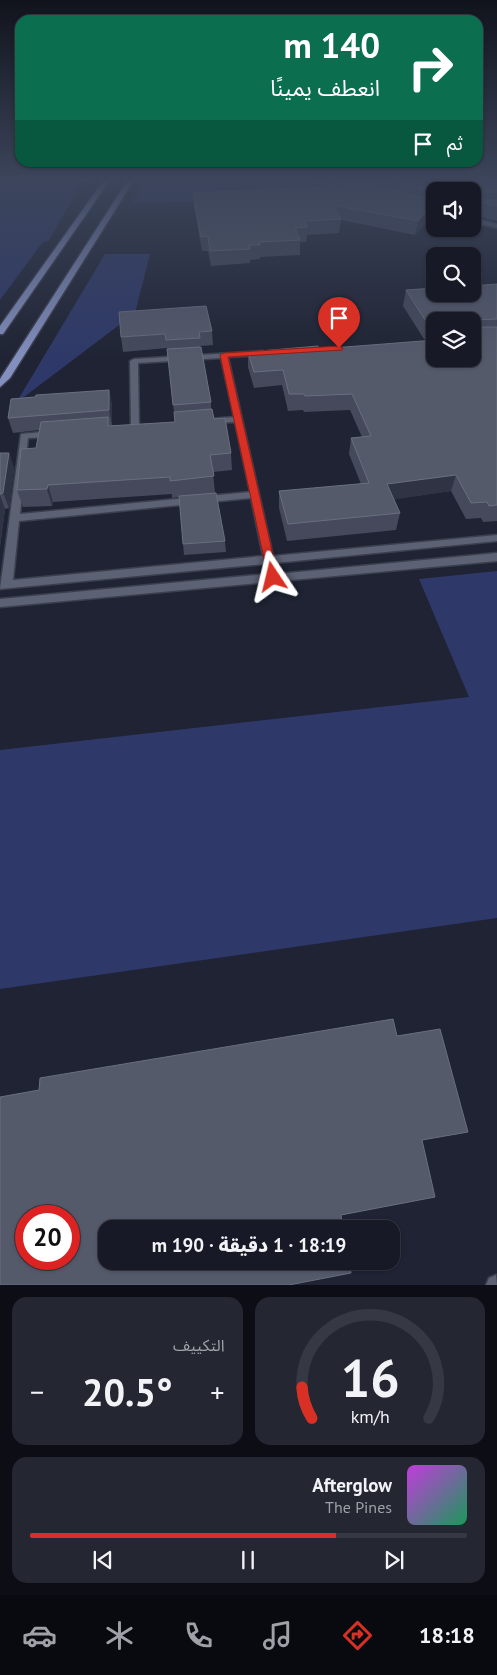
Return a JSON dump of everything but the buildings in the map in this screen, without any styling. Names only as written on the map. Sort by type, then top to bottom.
[{"type":"main road","points":[[0,332],[65,240]]},
{"type":"main road","points":[[0,384],[6,378],[93,240]]},
{"type":"lane","points":[[145,427],[131,428],[134,361],[272,352]]},
{"type":"lane","points":[[224,355],[273,577]]},
{"type":"lane","points":[[201,422],[238,419]]},
{"type":"lane","points":[[61,433],[24,436],[15,518],[3,585],[497,538]]},
{"type":"lane","points":[[15,518],[255,496]]},
{"type":"lane","points":[[0,603],[497,557]]},
{"type":"shaded area","points":[[0,240],[49,240],[42,243],[0,300]]},
{"type":"shaded area","points":[[105,254],[150,254],[135,313],[16,403]]},
{"type":"shaded area","points":[[497,571],[497,918],[0,989],[0,750],[469,697],[419,579]]},
{"type":"route","points":[[273,577],[224,355],[339,348]]}]
